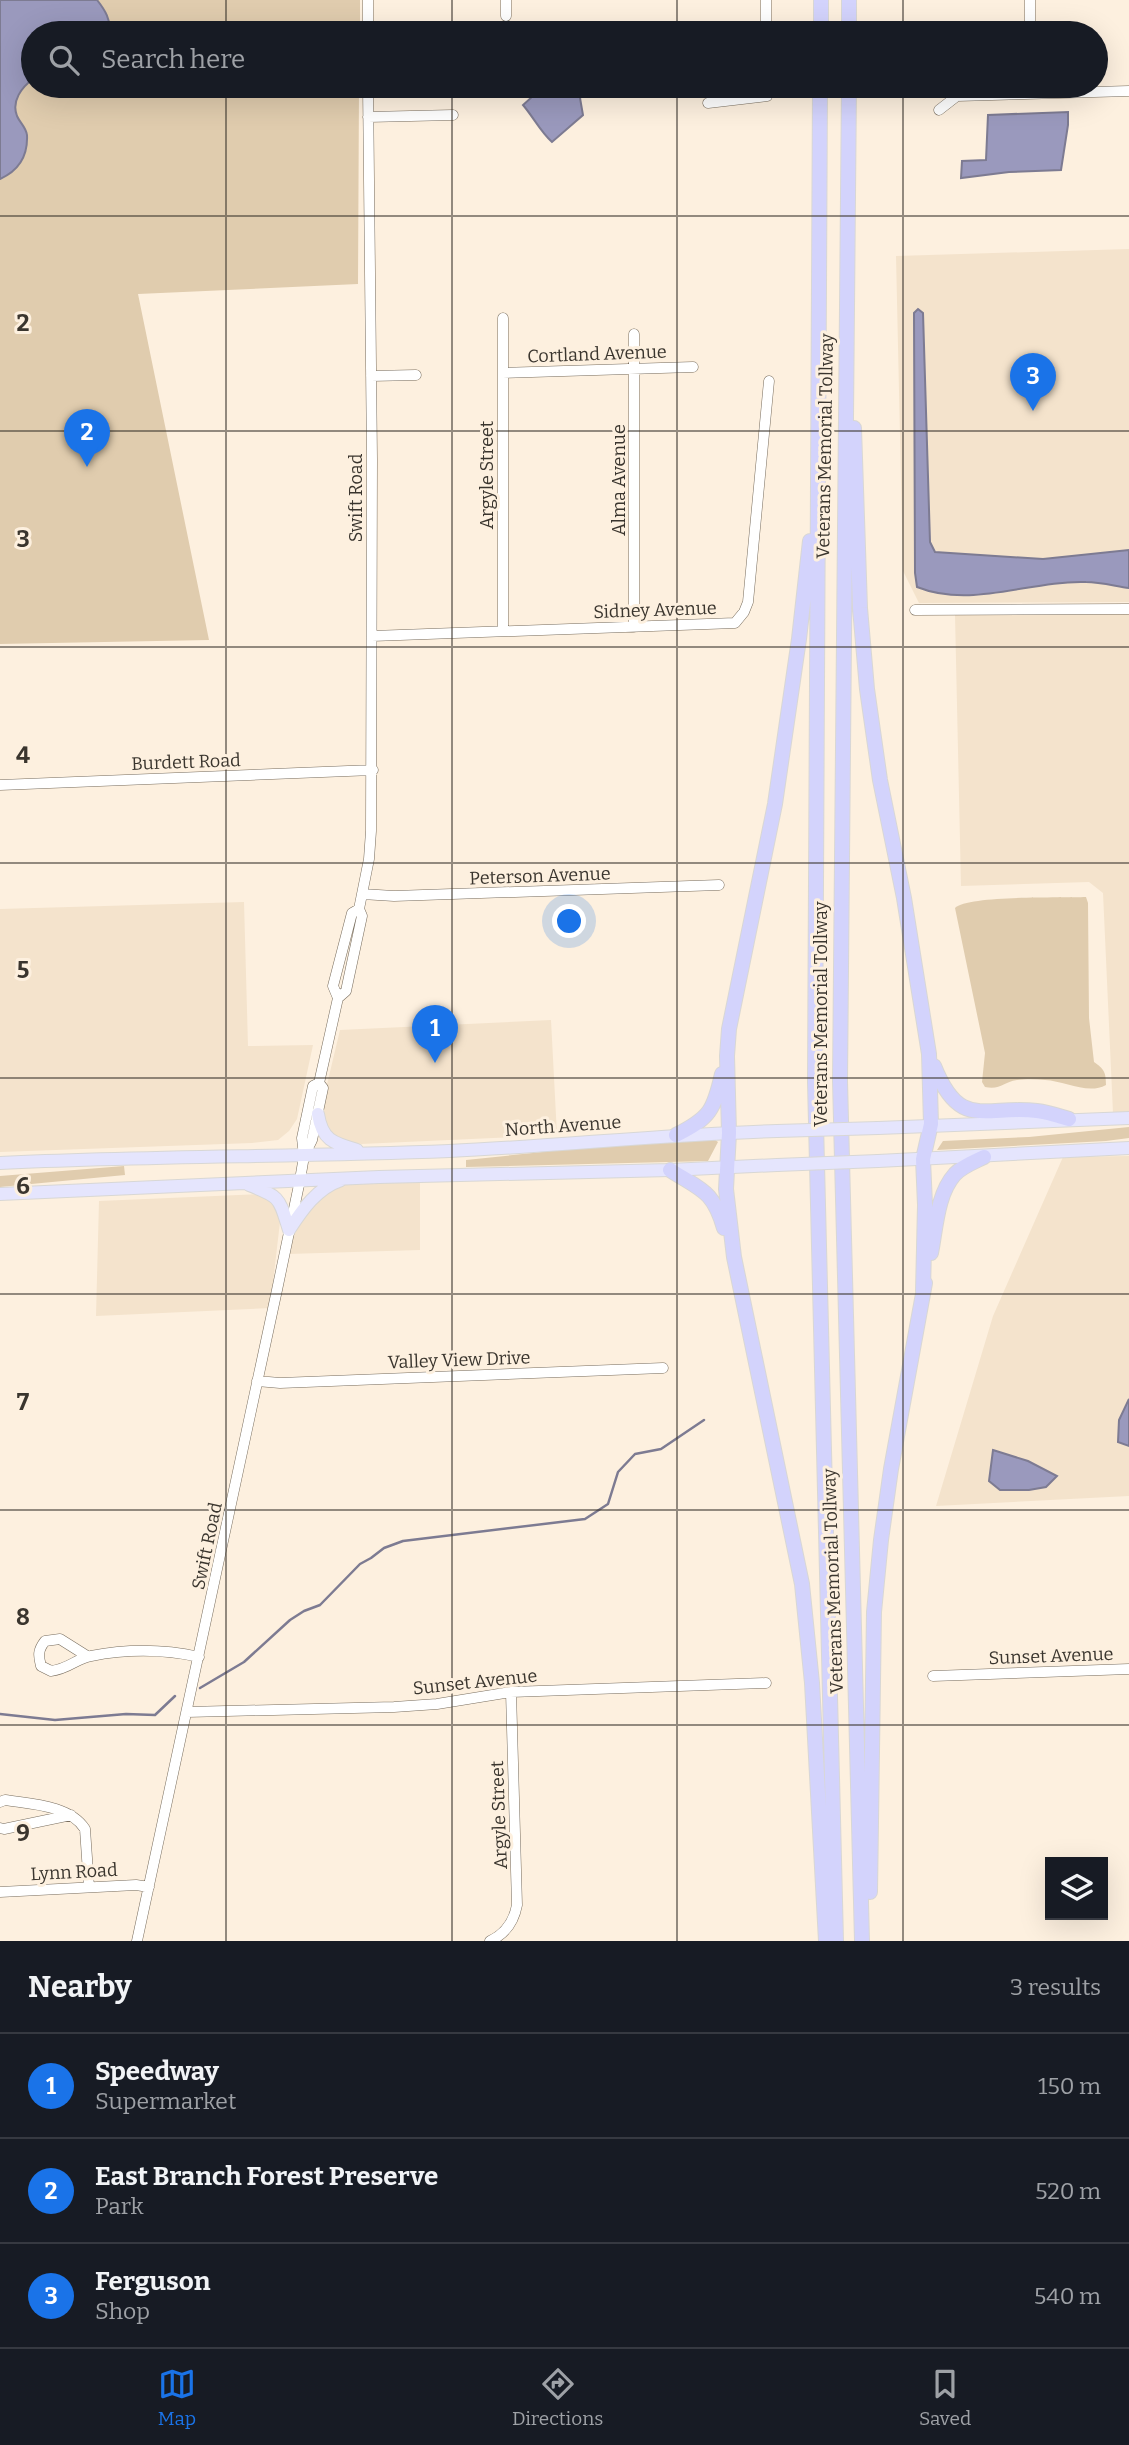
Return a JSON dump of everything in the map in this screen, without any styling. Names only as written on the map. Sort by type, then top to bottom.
[{"type":"highway","points":[[821,0],[821,21]]},
{"type":"highway","points":[[849,0],[849,21]]},
{"type":"highway","name":"Veterans Memorial Tollway","points":[[820,98],[815,1082],[836,1941]]},
{"type":"highway","name":"Veterans Memorial Tollway","points":[[849,98],[840,1081],[862,1941]]},
{"type":"highway","points":[[846,307],[860,608],[867,689],[880,780],[904,898],[929,1054],[931,1124],[923,1159],[923,1291]]},
{"type":"highway","points":[[819,463],[799,639],[775,804],[729,1029],[726,1189],[734,1257],[802,1584],[812,1683],[826,1941]]},
{"type":"highway","points":[[929,1054],[943,1088],[955,1102],[970,1110],[980,1113],[1037,1111],[1069,1119]]},
{"type":"highway","points":[[676,1135],[697,1125],[706,1116],[718,1093],[727,1056]]},
{"type":"highway","points":[[871,1941],[870,1777],[874,1612],[891,1469],[943,1193],[956,1173],[984,1157]]},
{"type":"highway","points":[[670,1170],[706,1192],[713,1200],[734,1257]]},
{"type":"main road","points":[[318,1114],[323,1133],[331,1141],[357,1150],[388,1153]]},
{"type":"main road","name":"North Avenue","points":[[0,1163],[388,1153],[543,1146],[676,1135],[1129,1118]]},
{"type":"main road","points":[[0,1194],[347,1178],[670,1170],[1129,1148]]},
{"type":"main road","points":[[289,1230],[321,1191],[347,1178]]},
{"type":"main road","points":[[242,1183],[271,1193],[277,1198],[289,1230]]},
{"type":"street","points":[[368,0],[368,21]]},
{"type":"street","points":[[506,0],[506,16]]},
{"type":"street","points":[[766,0],[766,21]]},
{"type":"street","points":[[1030,0],[1030,21]]},
{"type":"street","points":[[1108,91],[1129,91]]},
{"type":"street","name":"Swift Road","points":[[319,1083],[338,998],[346,991],[362,916],[359,909],[370,846],[373,770],[368,98]]},
{"type":"street","points":[[708,103],[733,98]]},
{"type":"street","points":[[939,110],[954,98]]},
{"type":"street","points":[[368,117],[453,115]]},
{"type":"street","name":"Argyle Street","points":[[503,318],[503,631]]},
{"type":"street","name":"Alma Avenue","points":[[634,334],[634,627]]},
{"type":"street","name":"Cortland Avenue","points":[[503,373],[693,367]]},
{"type":"street","points":[[371,376],[416,375]]},
{"type":"street","name":"Sidney Avenue","points":[[372,636],[735,623],[748,602],[769,381]]},
{"type":"street","points":[[915,610],[1129,609]]},
{"type":"street","name":"Burdett Road","points":[[0,785],[373,770]]},
{"type":"street","name":"Peterson Avenue","points":[[362,894],[394,896],[719,885]]},
{"type":"street","name":"Swift Road","points":[[304,1156],[312,1140],[318,1114],[323,1088],[319,1083]]},
{"type":"street","name":"Swift Road","points":[[137,1941],[300,1180],[304,1156],[302,1138],[313,1086],[319,1083]]},
{"type":"street","name":"Valley View Drive","points":[[257,1381],[307,1382],[663,1368]]},
{"type":"street","points":[[87,1656],[60,1639],[45,1641],[38,1655],[41,1666],[51,1671],[74,1665],[87,1656],[146,1650],[172,1651],[199,1657]]},
{"type":"street","name":"Sunset Avenue","points":[[933,1676],[1129,1668]]},
{"type":"street","name":"Sunset Avenue","points":[[187,1712],[394,1707],[437,1704],[511,1692],[766,1683]]},
{"type":"street","name":"Argyle Street","points":[[490,1941],[503,1932],[514,1919],[517,1895],[511,1692]]},
{"type":"street","points":[[0,1802],[5,1800],[39,1806],[72,1815],[80,1821],[85,1829],[89,1887]]},
{"type":"street","points":[[0,1828],[72,1815]]},
{"type":"street","name":"Lynn Road","points":[[0,1892],[136,1885],[149,1887]]},
{"type":"shaded area","points":[[0,0],[360,0],[360,21],[21,21],[21,98],[359,98],[358,284],[138,294],[209,640],[0,644]]},
{"type":"shaded area","points":[[1129,249],[1129,602],[919,603],[903,571],[896,256]]},
{"type":"shaded area","points":[[1129,612],[1129,1112],[1113,1113],[1103,893],[1089,882],[961,886],[955,615]]},
{"type":"shaded area","points":[[1086,897],[1089,1018],[1094,1062],[1104,1071],[1106,1085],[1092,1089],[1027,1079],[985,1087],[982,1082],[985,1053],[955,908],[963,904],[996,899]]},
{"type":"shaded area","points":[[244,902],[248,1046],[313,1045],[297,1119],[289,1131],[278,1140],[252,1143],[0,1152],[0,909]]},
{"type":"shaded area","points":[[551,1020],[557,1135],[361,1144],[332,1137],[323,1118],[324,1097],[340,1030]]},
{"type":"shaded area","points":[[1129,1127],[1129,1138],[1106,1141],[937,1150],[943,1141],[1029,1137]]},
{"type":"shaded area","points":[[715,1140],[718,1142],[708,1161],[466,1167],[466,1160],[581,1148]]},
{"type":"shaded area","points":[[1129,1156],[1129,1496],[936,1506],[993,1316],[1063,1157]]},
{"type":"shaded area","points":[[124,1166],[125,1175],[0,1187],[0,1176]]},
{"type":"shaded area","points":[[420,1178],[420,1250],[288,1254],[295,1227],[323,1193],[348,1184]]},
{"type":"shaded area","points":[[260,1194],[276,1203],[280,1222],[270,1308],[96,1316],[99,1201]]},
{"type":"water","points":[[0,0],[97,0],[109,21],[21,21],[21,92],[15,105],[17,116],[26,132],[27,143],[21,162],[12,172],[0,179]]},
{"type":"water","points":[[531,98],[580,98],[583,115],[552,142],[523,105]]},
{"type":"water","points":[[1068,112],[1061,170],[1009,172],[961,178],[962,161],[986,160],[988,115]]},
{"type":"water","points":[[918,309],[923,313],[930,542],[935,552],[1043,559],[1129,550],[1129,588],[1091,582],[1065,583],[980,595],[959,595],[917,587],[914,313]]},
{"type":"water","points":[[1129,1399],[1129,1446],[1118,1442],[1119,1420]]},
{"type":"water","points":[[993,1450],[1028,1461],[1057,1476],[1046,1487],[1000,1490],[989,1481]]},
{"type":"waterway","points":[[200,1688],[244,1662],[290,1620],[320,1605],[360,1564],[384,1548],[403,1541],[585,1519],[608,1504],[618,1472],[635,1454],[661,1449],[704,1420]]},
{"type":"waterway","points":[[0,1714],[55,1720],[126,1714],[155,1715],[175,1696]]},
{"type":"place","name":"Ferguson","points":[[1033,411]]},
{"type":"place","name":"East Branch Forest Preserve","points":[[87,467]]},
{"type":"place","name":"Speedway","points":[[435,1063]]}]
